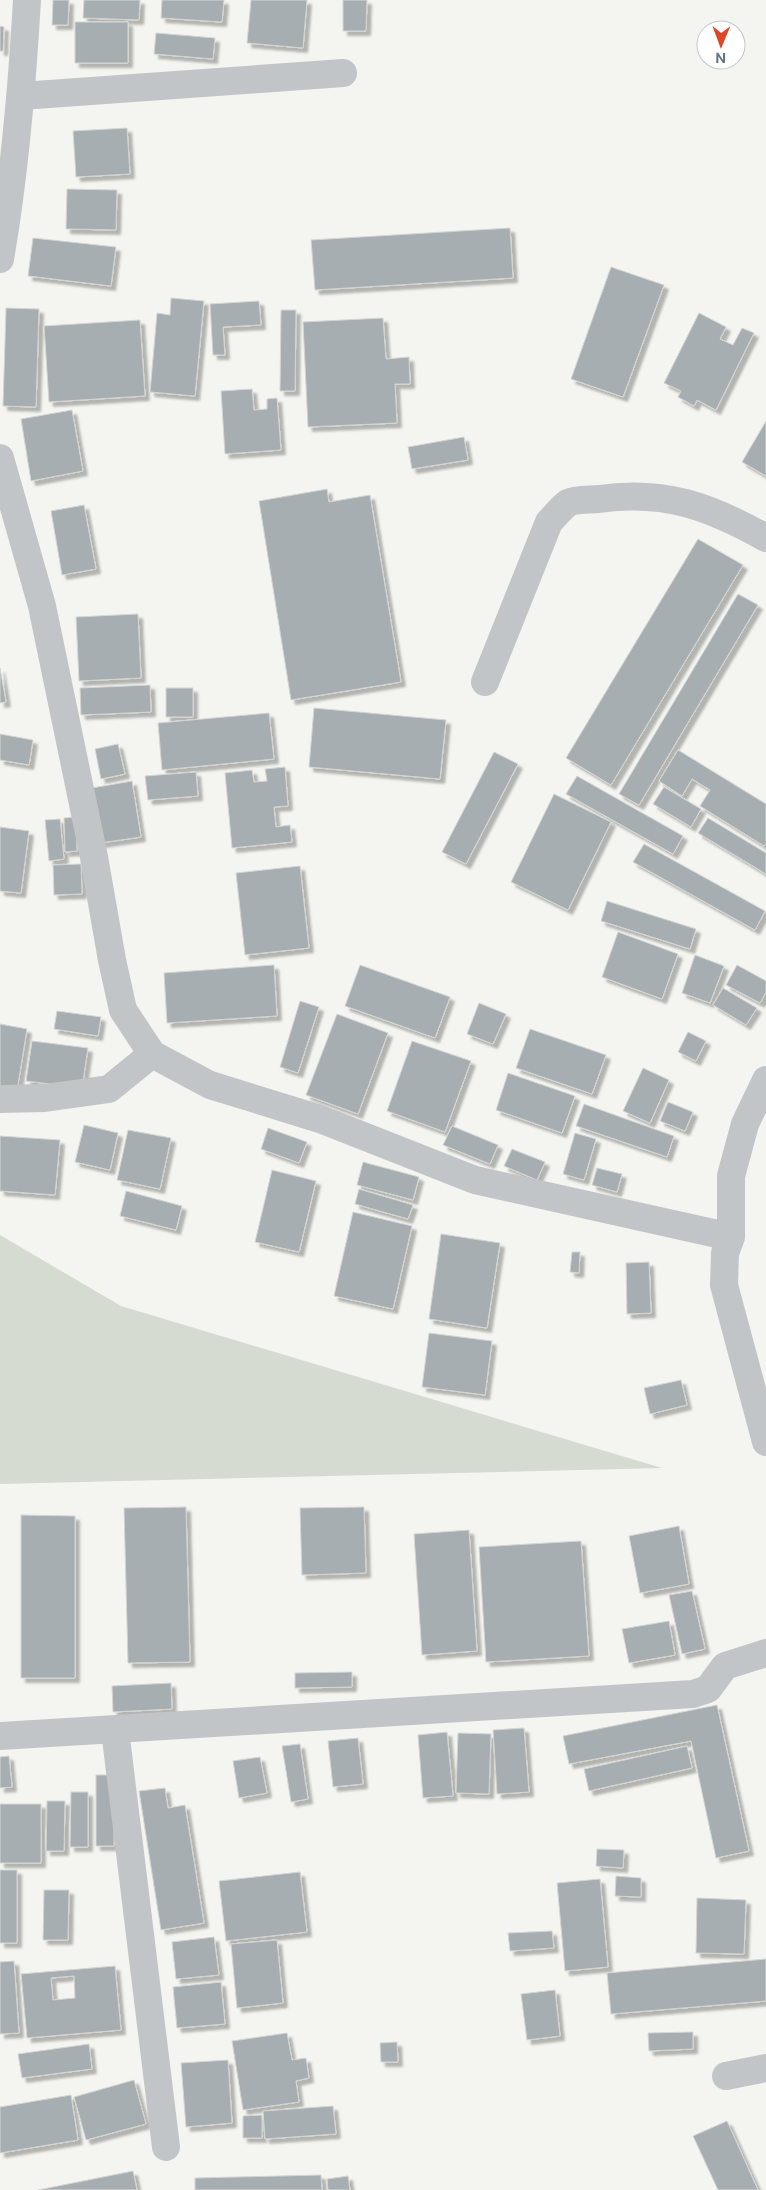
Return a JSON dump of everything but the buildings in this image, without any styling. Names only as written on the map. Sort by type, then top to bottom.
[{"type":"street","points":[[0,259],[10,199],[21,96],[26,0]]},
{"type":"street","points":[[21,96],[343,73]]},
{"type":"street","points":[[1,468],[18,519],[42,606],[123,1010],[152,1054],[210,1085],[320,1119],[475,1180],[731,1238]]},
{"type":"street","points":[[485,682],[550,522],[569,503],[606,498],[652,496],[691,504],[722,514],[766,538]]},
{"type":"street","points":[[0,1099],[45,1098],[109,1088],[152,1054]]},
{"type":"street","points":[[766,1080],[745,1124],[730,1176],[731,1238],[725,1253],[724,1285],[766,1442]]},
{"type":"street","points":[[0,1736],[693,1694],[708,1689],[725,1666],[766,1653]]},
{"type":"street","points":[[115,1730],[166,2147]]},
{"type":"street","points":[[726,2076],[766,2068]]},
{"type":"shaded area","points":[[0,1235],[121,1306],[662,1468],[0,1484]]}]
